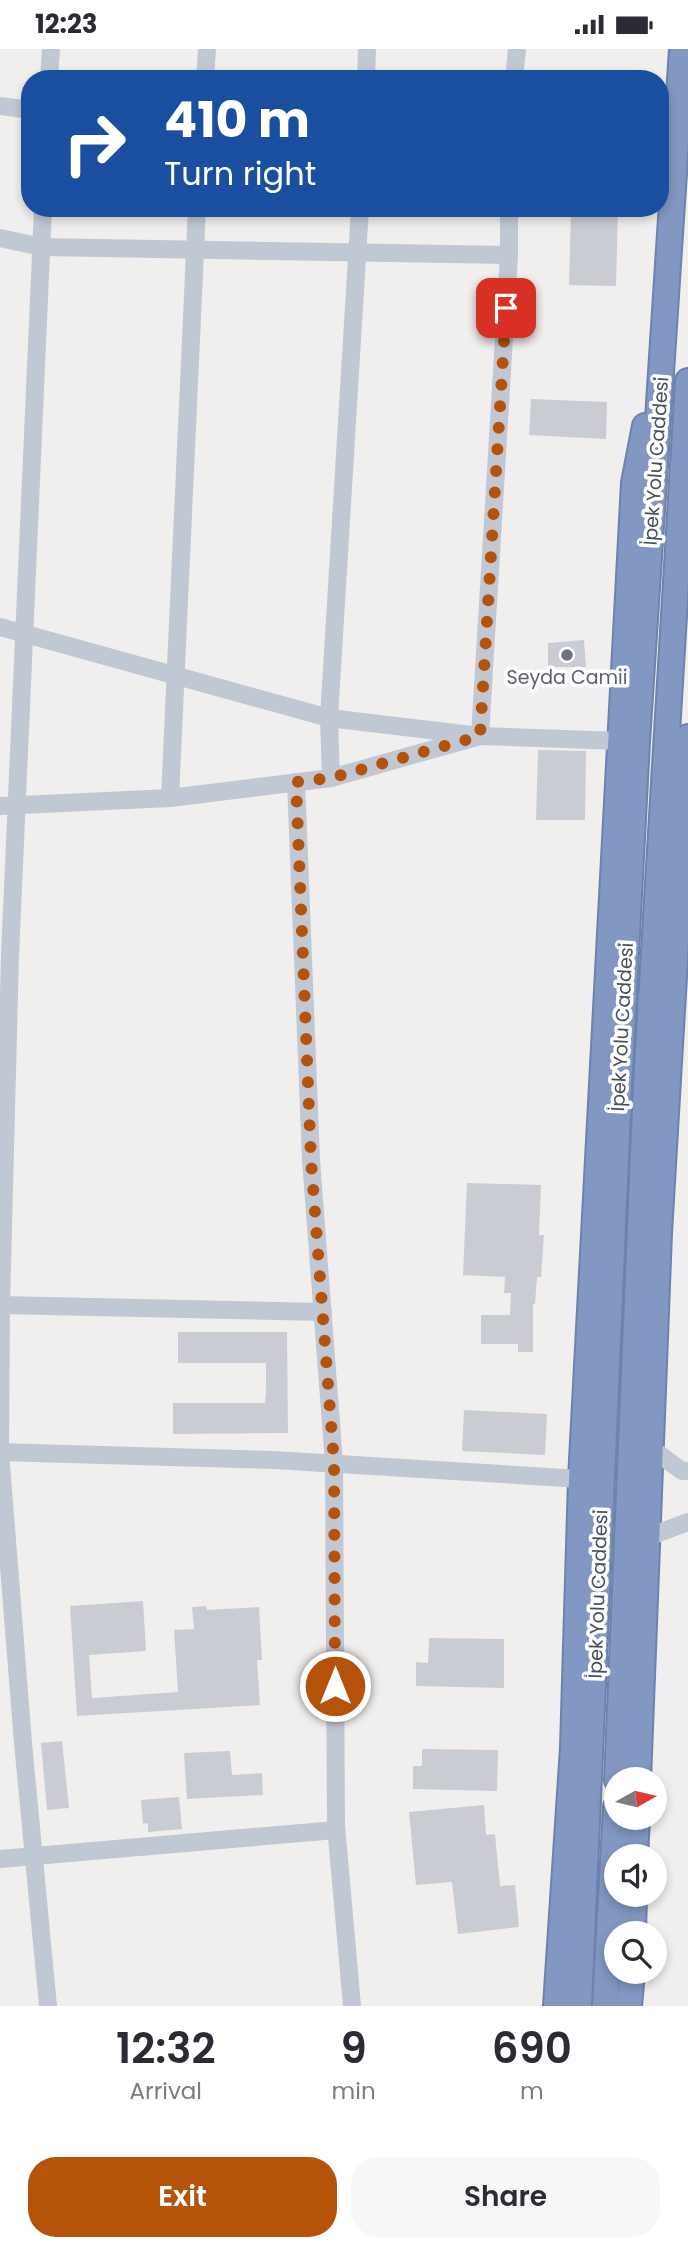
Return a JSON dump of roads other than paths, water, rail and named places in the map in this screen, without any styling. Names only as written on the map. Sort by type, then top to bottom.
[{"type":"highway","name":"İpek Yolu Caddesi","points":[[579,2006],[619,1088],[637,756],[682,49]]},
{"type":"highway","points":[[555,2006],[573,1748],[581,1479],[634,483],[665,319]]},
{"type":"highway","name":"İpek Yolu Caddesi","points":[[618,1767],[646,1098],[688,381]]},
{"type":"highway","points":[[639,1767],[659,1233],[688,737]]},
{"type":"highway","points":[[605,2006],[615,1831]]},
{"type":"highway","points":[[629,2006],[631,1984]]},
{"type":"street","points":[[50,70],[51,49]]},
{"type":"street","points":[[206,70],[207,49]]},
{"type":"street","points":[[366,70],[367,49]]},
{"type":"street","points":[[515,70],[517,49]]},
{"type":"street","points":[[0,106],[21,109]]},
{"type":"street","points":[[43,217],[25,635],[9,805],[0,1452],[48,2006]]},
{"type":"street","points":[[170,798],[196,217]]},
{"type":"street","points":[[331,778],[329,718],[360,217]]},
{"type":"street","points":[[480,736],[509,255],[509,217]]},
{"type":"street","points":[[0,238],[42,247],[509,255]]},
{"type":"street","points":[[0,627],[329,718],[480,736],[621,741]]},
{"type":"street","points":[[9,805],[170,798],[331,778],[480,736]]},
{"type":"street","points":[[296,782],[311,1160],[334,1463],[337,1830],[352,2006]]},
{"type":"street","points":[[1,1305],[323,1312]]},
{"type":"street","points":[[652,1449],[682,1471],[688,1472]]},
{"type":"street","points":[[0,1452],[334,1463],[581,1479]]},
{"type":"street","points":[[648,1537],[688,1523]]},
{"type":"street","points":[[0,1859],[337,1830]]},
{"type":"place","name":"Seyda Camii","points":[[567,655]]}]
